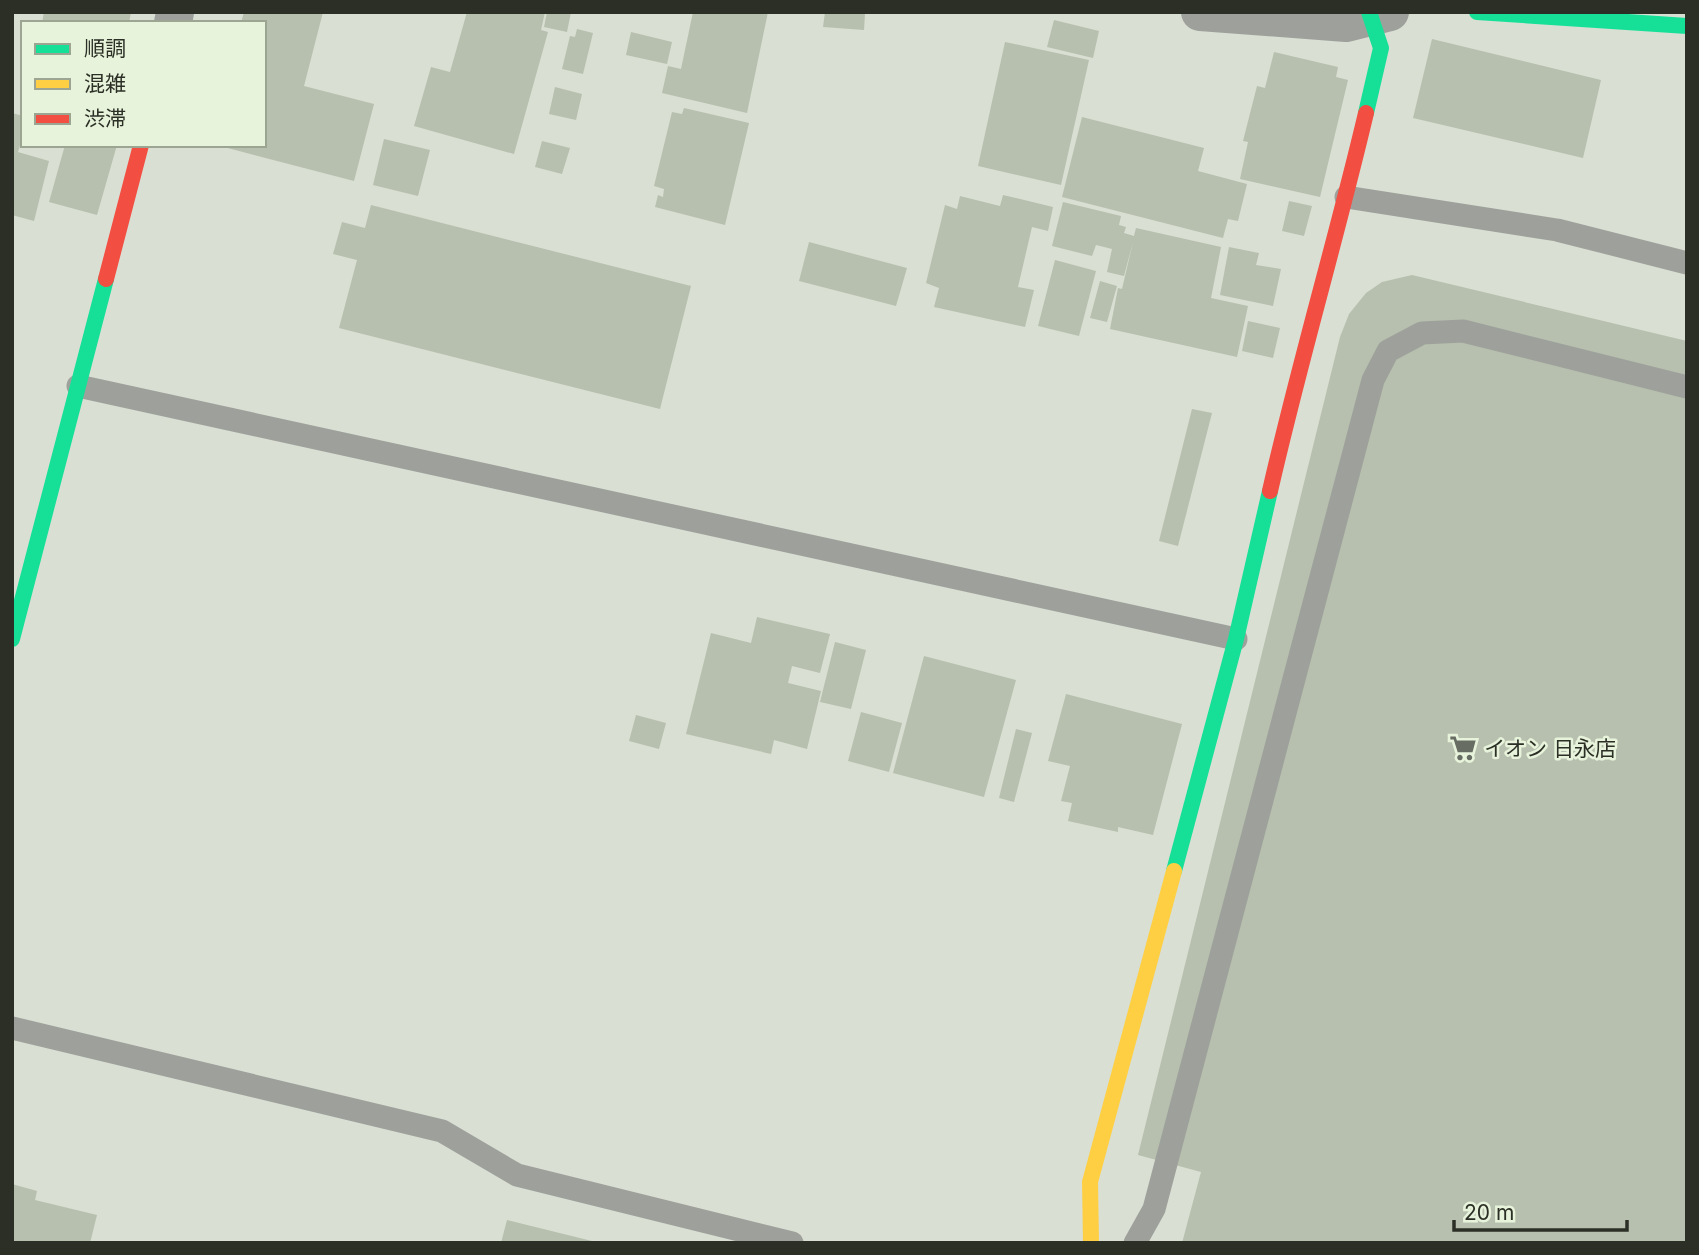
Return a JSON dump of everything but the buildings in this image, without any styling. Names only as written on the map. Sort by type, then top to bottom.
[{"type":"street","points":[[1091,1243],[1090,1182],[1236,639],[1294,386],[1346,197],[1381,48],[1376,14],[1346,23],[1200,12]]},
{"type":"street","points":[[1477,12],[1687,26]]},
{"type":"street","points":[[12,639],[140,147]]},
{"type":"lane","points":[[1346,197],[1557,230],[1687,263]]},
{"type":"lane","points":[[1135,1243],[1154,1209],[1373,380],[1388,351],[1422,333],[1463,331],[1687,387]]},
{"type":"lane","points":[[78,386],[1236,639]]},
{"type":"lane","points":[[12,1028],[442,1131],[517,1175],[792,1243]]},
{"type":"traffic: fast","points":[[1366,113],[1381,48],[1369,12]]},
{"type":"traffic: fast","points":[[1477,12],[1687,26]]},
{"type":"traffic: fast","points":[[12,639],[106,279]]},
{"type":"traffic: fast","points":[[1174,871],[1236,639],[1270,491]]},
{"type":"traffic: slow","points":[[1091,1243],[1090,1182],[1174,871]]},
{"type":"traffic: jam","points":[[1270,491],[1366,113]]},
{"type":"traffic: jam","points":[[106,279],[140,147]]},
{"type":"place","name":"イオン 日永店","points":[[1463,748]]}]
